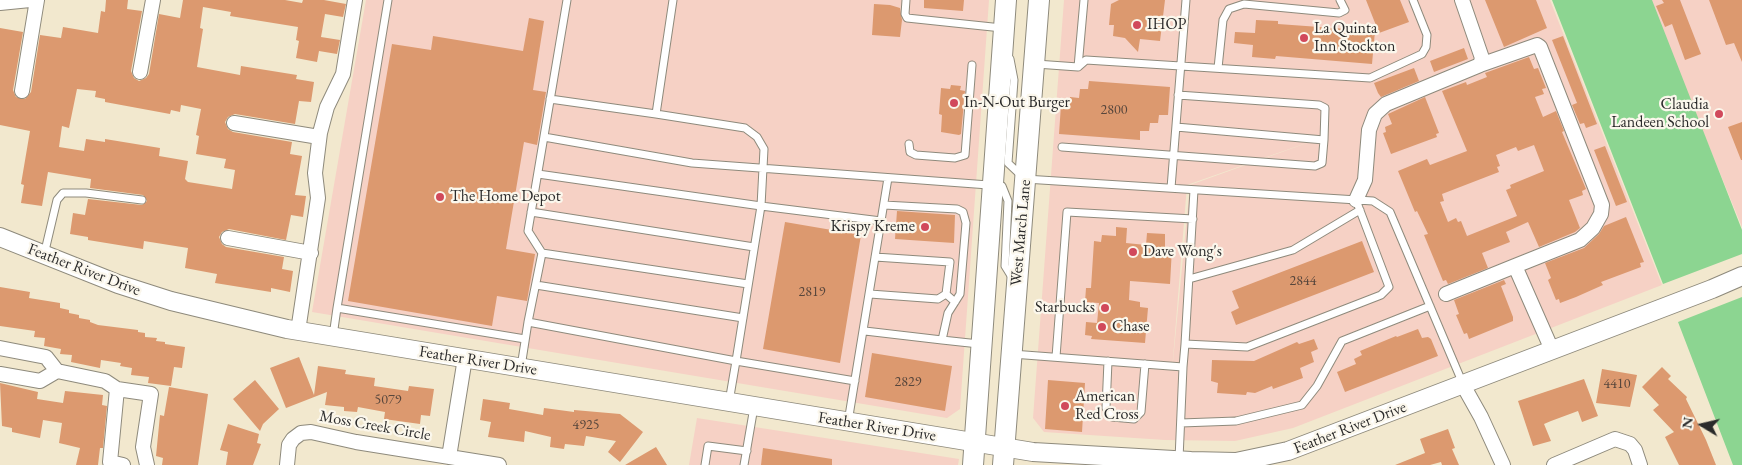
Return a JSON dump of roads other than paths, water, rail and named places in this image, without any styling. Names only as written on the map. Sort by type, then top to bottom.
[{"type":"main road","name":"West March Lane","points":[[973,465],[1006,0]]},
{"type":"main road","name":"West March Lane","points":[[1003,456],[1039,0]]},
{"type":"street","points":[[0,3],[30,0]]},
{"type":"street","points":[[22,91],[37,0]]},
{"type":"street","points":[[140,72],[153,0]]},
{"type":"street","points":[[298,331],[318,198],[315,173],[319,137],[327,106],[343,74],[355,0]]},
{"type":"street","points":[[1462,0],[1482,58],[1480,65]]},
{"type":"street","points":[[1358,205],[1365,180],[1369,130],[1375,114],[1386,104],[1480,65],[1537,45],[1540,47],[1602,205],[1601,214],[1593,228],[1580,240],[1446,294]]},
{"type":"street","points":[[234,123],[319,137]]},
{"type":"street","name":"Feather River Drive","points":[[0,237],[44,256],[171,302],[238,319],[298,331],[974,443],[1003,456],[1032,452],[1187,462],[1236,462],[1288,451],[1742,276]]},
{"type":"street","points":[[228,238],[311,253]]},
{"type":"street","points":[[1516,266],[1552,350]]},
{"type":"street","points":[[0,348],[46,357],[57,371],[104,381],[117,390],[151,394],[143,448],[147,465]]},
{"type":"street","name":"Moss Creek Circle","points":[[449,457],[465,358]]},
{"type":"street","points":[[0,374],[40,381],[57,371]]},
{"type":"street","points":[[1463,385],[1481,417],[1503,465]]},
{"type":"street","points":[[117,390],[110,462],[123,465]]},
{"type":"street","name":"Moss Creek Circle","points":[[287,465],[289,445],[293,439],[306,432],[499,465]]},
{"type":"street","points":[[1554,465],[1615,439],[1630,444],[1635,450],[1640,465]]},
{"type":"lane","points":[[332,336],[388,0]]},
{"type":"lane","points":[[520,368],[542,253],[528,231],[567,0]]},
{"type":"lane","points":[[656,114],[671,0]]},
{"type":"lane","points":[[906,0],[905,14],[907,18],[1004,28],[1014,80],[1008,163],[1025,179],[1171,188],[1358,205],[1374,201],[1390,212],[1463,385]]},
{"type":"lane","points":[[1078,67],[1084,0]]},
{"type":"lane","points":[[1171,188],[1186,0]]},
{"type":"lane","points":[[1218,68],[1223,20],[1229,10],[1244,4],[1340,12],[1344,10],[1340,0]]},
{"type":"lane","points":[[1034,63],[1078,67],[1086,60],[1370,78],[1422,54],[1426,47],[1427,35],[1414,0]]},
{"type":"lane","points":[[909,144],[910,152],[916,155],[955,158],[965,155],[972,65]]},
{"type":"lane","points":[[1062,147],[1174,155],[1186,158],[1315,166],[1322,163],[1325,108],[1319,105],[1178,95]]},
{"type":"lane","points":[[550,99],[745,128],[758,137],[764,149],[761,206],[729,402]]},
{"type":"lane","points":[[1176,127],[1324,140]]},
{"type":"lane","points":[[544,137],[692,162],[762,169],[1002,186],[1008,201],[1005,266],[1016,286]]},
{"type":"lane","points":[[538,174],[881,221]]},
{"type":"lane","points":[[848,422],[865,331],[888,178]]},
{"type":"lane","points":[[1187,462],[1180,423],[1194,190]]},
{"type":"lane","points":[[44,256],[57,200],[64,193],[86,193],[142,200]]},
{"type":"lane","points":[[884,204],[957,209],[963,212],[966,223],[960,294],[944,326],[942,340]]},
{"type":"lane","points":[[1189,279],[1293,250],[1358,205]]},
{"type":"lane","points":[[1185,344],[1247,346],[1381,295],[1389,287],[1358,205]]},
{"type":"lane","points":[[531,212],[754,247]]},
{"type":"lane","points":[[1056,357],[1067,212],[1193,218]]},
{"type":"lane","points":[[542,253],[748,284]]},
{"type":"lane","points":[[875,257],[950,262],[946,294]]},
{"type":"lane","points":[[536,285],[743,318]]},
{"type":"lane","points":[[870,294],[938,299],[946,294]]},
{"type":"lane","points":[[946,294],[955,302]]},
{"type":"lane","points":[[1180,423],[1236,421],[1302,405],[1317,386],[1342,340],[1430,306]]},
{"type":"lane","points":[[338,308],[526,339]]},
{"type":"lane","points":[[528,322],[855,381]]},
{"type":"lane","points":[[865,331],[982,344]]},
{"type":"lane","points":[[1012,354],[1183,367]]},
{"type":"lane","points":[[1108,361],[1106,408],[1112,417],[1134,419],[1141,412],[1145,364]]},
{"type":"lane","points":[[744,465],[754,406]]},
{"type":"lane","points":[[705,465],[708,446],[747,451]]},
{"type":"place","name":"IHOP","points":[[1137,25]]},
{"type":"place","name":"La Quinta Inn Stockton","points":[[1304,38]]},
{"type":"place","name":"In-N-Out Burger","points":[[954,103]]},
{"type":"place","name":"Claudia Landeen School","points":[[1719,114]]},
{"type":"place","name":"The Home Depot","points":[[440,197]]},
{"type":"place","name":"Krispy Kreme","points":[[925,227]]},
{"type":"place","name":"Dave Wong's","points":[[1133,252]]},
{"type":"place","name":"Starbucks","points":[[1105,308]]},
{"type":"place","name":"Chase","points":[[1102,327]]},
{"type":"place","name":"American Red Cross","points":[[1065,406]]}]
